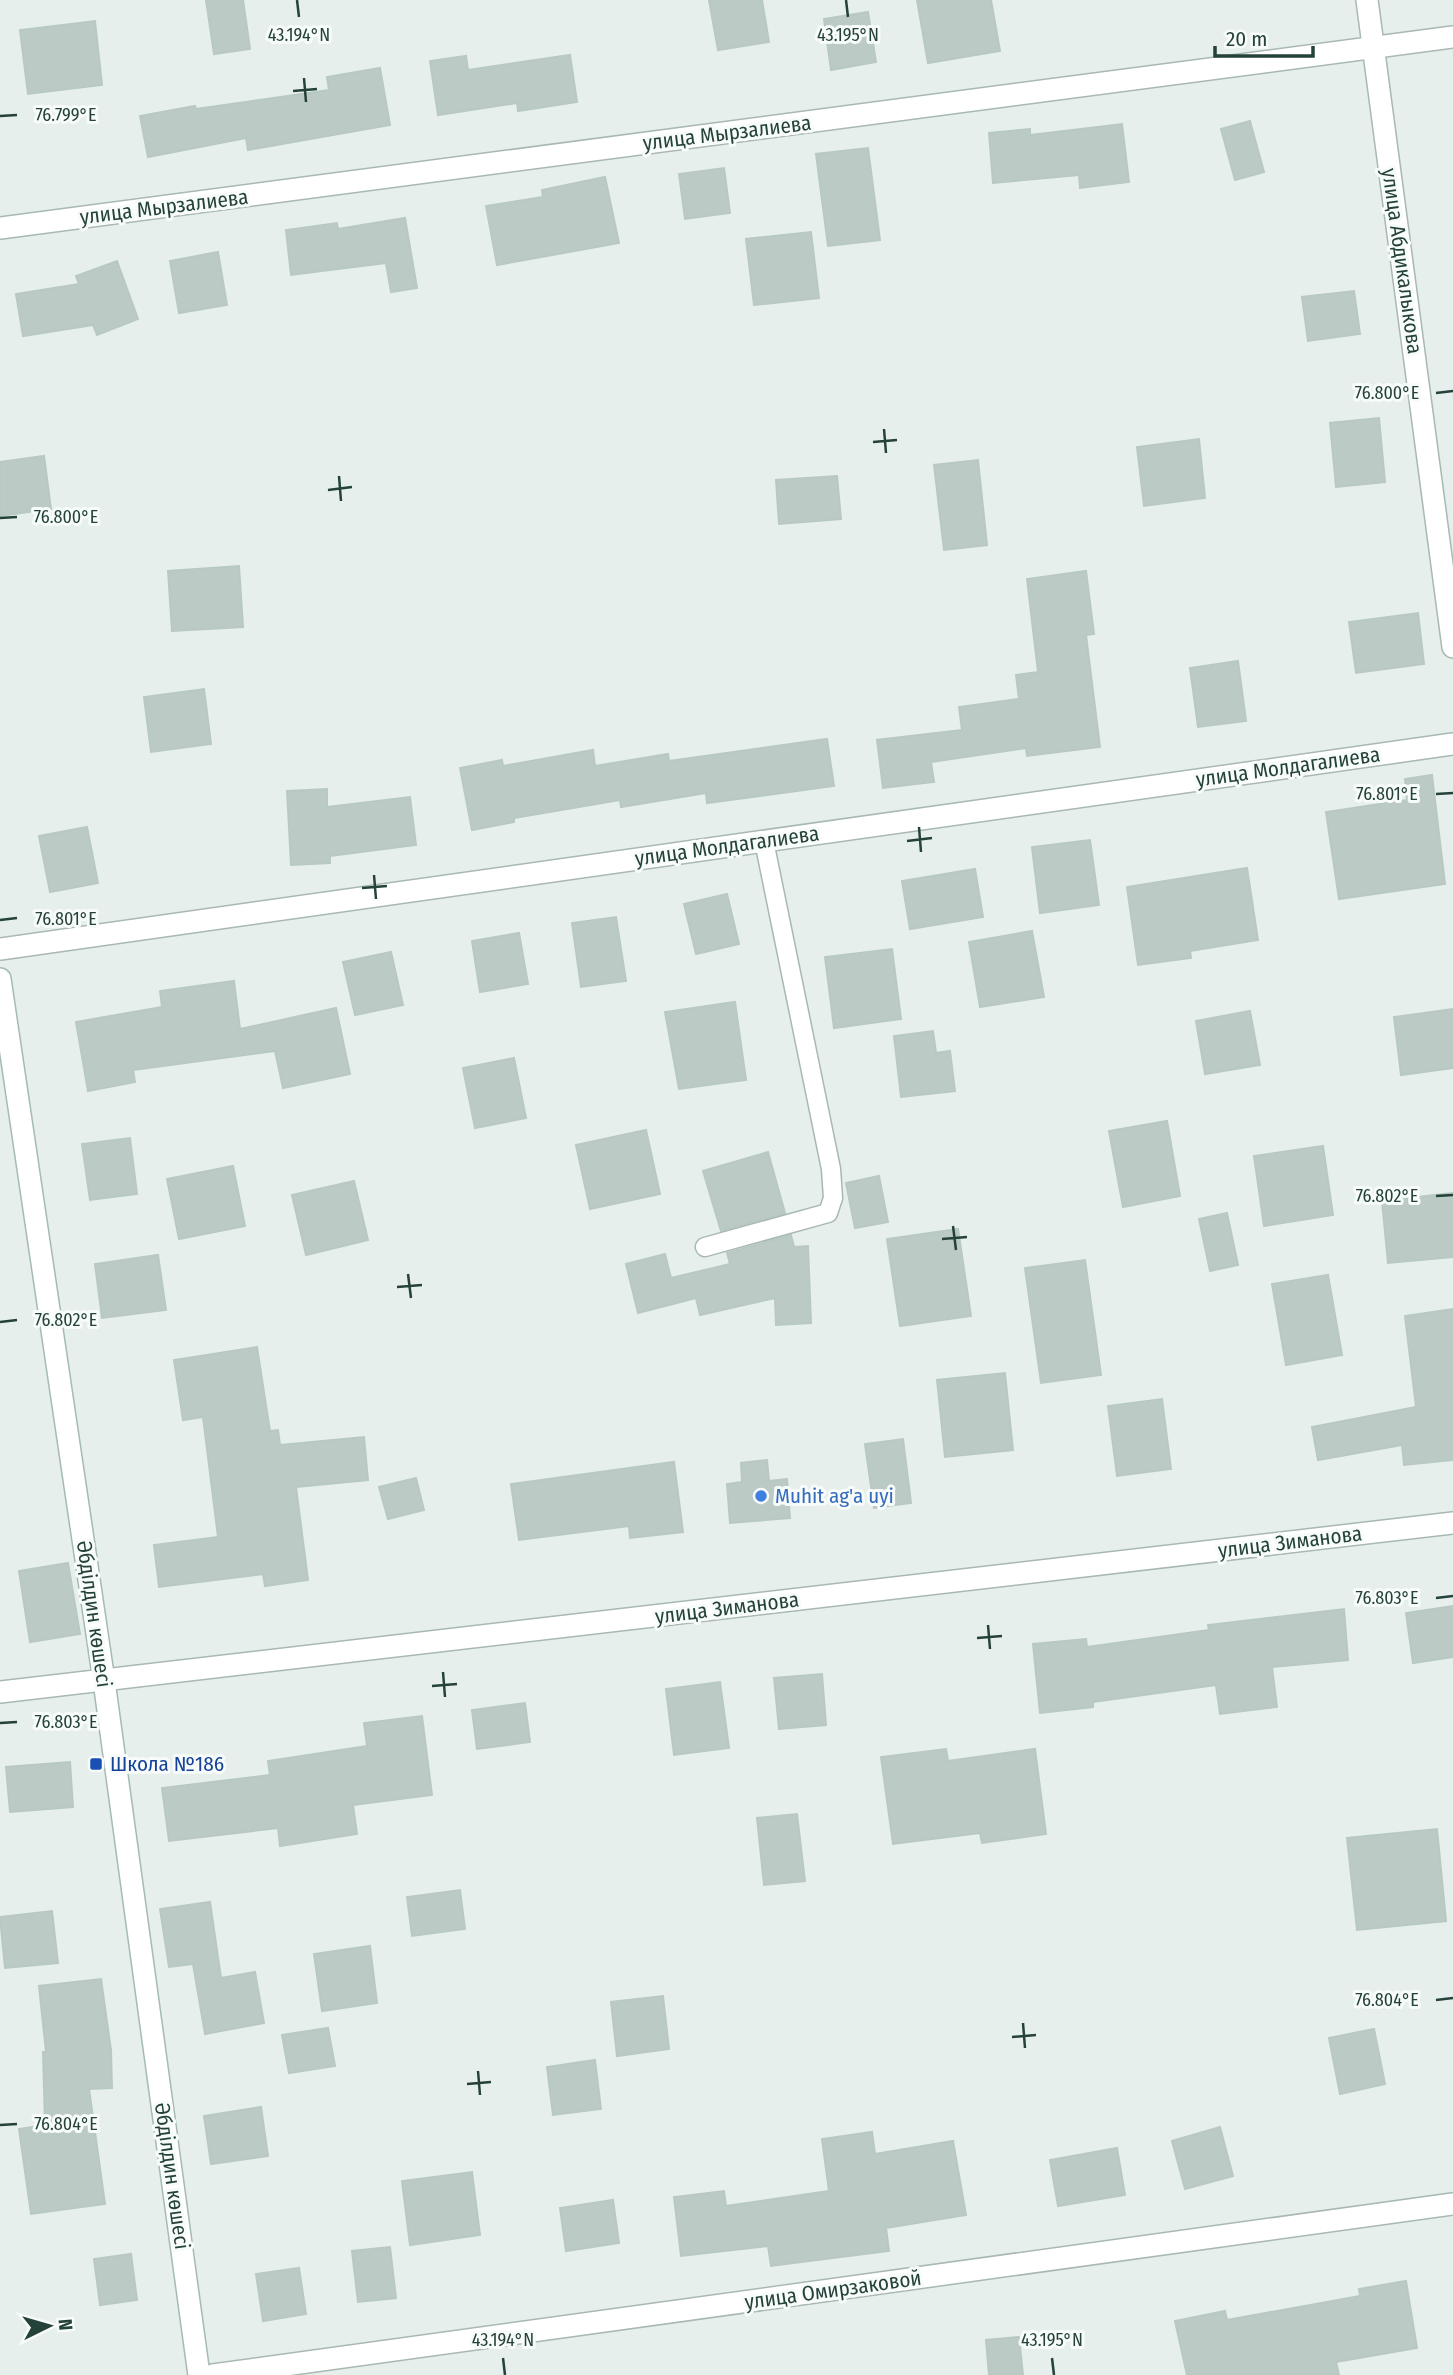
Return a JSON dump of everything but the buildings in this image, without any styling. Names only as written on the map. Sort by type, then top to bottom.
[{"type":"street","name":"улица Абдикалыкова","points":[[1367,0],[1453,647]]},
{"type":"street","name":"улица Мырзалиева","points":[[0,228],[1453,37]]},
{"type":"street","name":"улица Молдагалиева","points":[[0,949],[1453,744]]},
{"type":"street","name":"Әбділдин көшесі","points":[[0,979],[104,1681],[199,2375]]},
{"type":"street","name":"улица Зиманова","points":[[0,1692],[1453,1523]]},
{"type":"street","name":"улица Омирзаковой","points":[[213,2375],[1453,2204]]},
{"type":"lane","points":[[705,1247],[828,1213],[834,1198],[831,1170],[764,841]]},
{"type":"place","name":"Muhit ag'a uyi","points":[[761,1496]]},
{"type":"place","name":"Школа №186","points":[[96,1764]]}]
